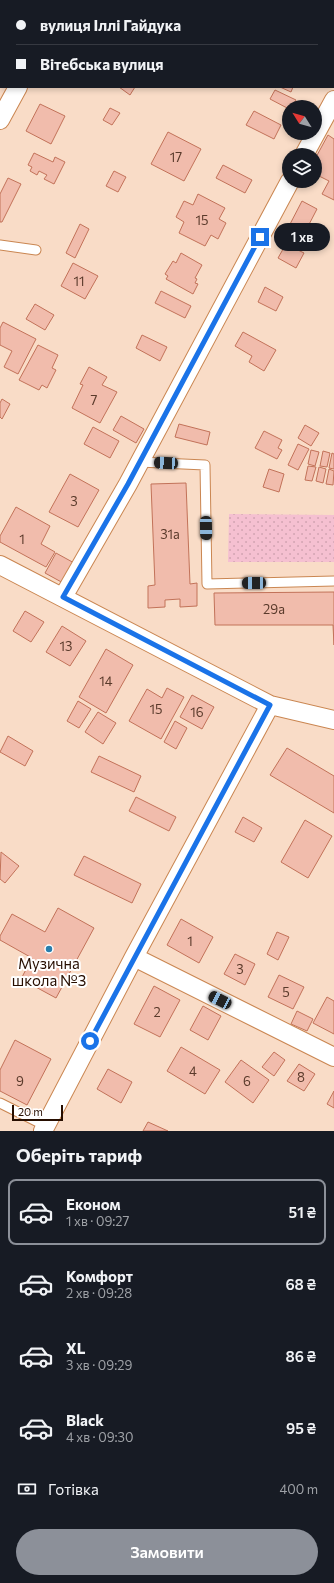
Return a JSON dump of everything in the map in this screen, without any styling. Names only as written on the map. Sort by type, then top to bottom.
[{"type":"street","points":[[0,120],[17,88]]},
{"type":"street","points":[[308,148],[334,100]]},
{"type":"street","points":[[63,597],[128,484],[286,188]]},
{"type":"street","points":[[0,565],[270,705],[334,720]]},
{"type":"street","points":[[44,1128],[134,957],[270,705]]},
{"type":"street","points":[[134,957],[334,1057]]},
{"type":"lane","points":[[0,245],[36,250]]},
{"type":"lane","points":[[139,462],[205,465],[207,584],[334,581]]},
{"type":"lane","points":[[0,1103],[44,1128]]},
{"type":"shaded area","points":[[229,514],[334,515],[334,562],[228,562]]},
{"type":"building","points":[[120,88],[134,88],[130,95]]},
{"type":"building","points":[[282,88],[293,88],[291,92]]},
{"type":"building","points":[[275,90],[296,100],[282,100],[282,105],[270,99]]},
{"type":"building","points":[[40,104],[65,116],[51,144],[26,131]]},
{"type":"building","points":[[110,108],[120,113],[112,125],[103,120]]},
{"type":"building","points":[[254,111],[281,125],[274,139],[246,125]]},
{"type":"building","points":[[168,132],[201,149],[184,181],[151,164]]},
{"type":"building","points":[[328,135],[334,139],[334,200],[322,194],[329,181],[322,178],[321,148]]},
{"type":"building","points":[[34,153],[53,162],[55,157],[65,162],[54,184],[44,179],[47,175],[39,171],[37,175],[30,171],[32,167],[28,165]]},
{"type":"building","points":[[223,165],[252,180],[245,193],[216,178]]},
{"type":"building","points":[[114,171],[126,177],[118,192],[106,186]]},
{"type":"building","points":[[8,178],[21,184],[2,222],[0,222],[0,194]]},
{"type":"building","points":[[198,194],[225,208],[219,219],[226,223],[218,239],[211,235],[205,246],[179,233],[184,222],[176,217],[184,201],[193,205]]},
{"type":"building","points":[[302,201],[317,209],[303,236],[288,228]]},
{"type":"building","points":[[80,224],[89,229],[75,258],[66,253]]},
{"type":"building","points":[[286,244],[304,253],[296,268],[278,258]]},
{"type":"building","points":[[181,253],[202,265],[195,278],[197,279],[195,283],[198,284],[193,294],[166,279],[168,276],[165,274],[173,261],[176,263]]},
{"type":"building","points":[[73,263],[98,276],[85,299],[61,286]]},
{"type":"building","points":[[265,287],[283,297],[276,311],[258,302]]},
{"type":"building","points":[[161,291],[191,306],[185,318],[155,303]]},
{"type":"building","points":[[35,304],[54,315],[45,330],[26,319]]},
{"type":"building","points":[[3,322],[36,339],[18,374],[4,367],[12,351],[0,345],[0,328]]},
{"type":"building","points":[[243,332],[276,350],[264,371],[249,362],[252,356],[235,346]]},
{"type":"building","points":[[142,335],[167,347],[160,361],[136,348]]},
{"type":"building","points":[[38,345],[58,355],[52,368],[56,370],[47,388],[42,385],[39,390],[19,380]]},
{"type":"building","points":[[89,367],[107,377],[102,385],[117,392],[100,423],[72,408],[83,385],[80,384]]},
{"type":"building","points":[[2,399],[10,404],[2,419],[0,417],[0,403]]},
{"type":"building","points":[[121,416],[144,429],[136,443],[113,430]]},
{"type":"building","points":[[179,424],[210,432],[207,445],[175,437]]},
{"type":"building","points":[[305,425],[319,433],[311,446],[298,438]]},
{"type":"building","points":[[93,427],[119,441],[110,458],[84,444]]},
{"type":"building","points":[[264,431],[282,440],[278,448],[282,450],[277,459],[255,448]]},
{"type":"building","points":[[298,444],[309,449],[298,470],[288,465]]},
{"type":"building","points":[[311,450],[319,452],[315,466],[308,464]]},
{"type":"building","points":[[323,451],[330,453],[327,467],[320,466]]},
{"type":"building","points":[[332,453],[334,454],[334,469],[329,468]]},
{"type":"building","points":[[308,466],[316,467],[312,481],[305,480]]},
{"type":"building","points":[[319,467],[326,469],[323,483],[316,481]]},
{"type":"building","points":[[269,469],[284,474],[279,492],[263,487]]},
{"type":"building","points":[[329,469],[334,471],[333,485],[326,484]]},
{"type":"building","points":[[70,474],[99,490],[78,527],[49,512]]},
{"type":"building","points":[[186,483],[190,584],[197,583],[197,606],[180,607],[180,599],[165,600],[165,607],[148,608],[148,586],[155,585],[151,484]]},
{"type":"building","points":[[16,507],[50,526],[41,544],[55,552],[46,567],[0,542],[0,536]]},
{"type":"building","points":[[56,553],[76,564],[65,584],[45,573]]},
{"type":"building","points":[[334,592],[334,645],[333,625],[215,625],[214,593]]},
{"type":"building","points":[[25,611],[44,622],[31,642],[13,631]]},
{"type":"building","points":[[62,626],[86,641],[70,666],[46,652]]},
{"type":"building","points":[[106,649],[133,665],[106,713],[79,697]]},
{"type":"building","points":[[167,688],[184,697],[161,739],[129,721],[147,689],[162,698]]},
{"type":"building","points":[[192,695],[214,707],[202,729],[180,717]]},
{"type":"building","points":[[78,701],[91,709],[79,728],[67,721]]},
{"type":"building","points":[[98,712],[116,723],[103,744],[85,732]]},
{"type":"building","points":[[175,721],[187,728],[176,749],[164,742]]},
{"type":"building","points":[[8,736],[33,751],[25,766],[0,752]]},
{"type":"building","points":[[287,748],[334,776],[334,813],[270,775]]},
{"type":"building","points":[[99,756],[141,776],[134,792],[91,772]]},
{"type":"building","points":[[136,797],[176,817],[169,831],[129,811]]},
{"type":"building","points":[[243,817],[262,828],[254,842],[235,832]]},
{"type":"building","points":[[305,820],[332,836],[308,878],[281,862]]},
{"type":"building","points":[[1,852],[19,866],[5,883],[0,879]]},
{"type":"building","points":[[84,856],[141,884],[132,903],[74,875]]},
{"type":"building","name":"Музична школа №3","points":[[58,908],[94,928],[56,998],[21,979],[32,958],[0,940],[0,936],[12,914],[45,932]]},
{"type":"building","points":[[181,919],[213,937],[199,963],[167,945]]},
{"type":"building","points":[[277,932],[289,937],[278,960],[267,954]]},
{"type":"building","points":[[235,954],[255,964],[245,985],[224,974]]},
{"type":"building","points":[[279,975],[304,987],[293,1009],[268,997]]},
{"type":"building","points":[[154,986],[180,1000],[160,1037],[134,1024]]},
{"type":"building","points":[[327,997],[334,1001],[334,1034],[313,1023]]},
{"type":"building","points":[[203,1006],[221,1016],[208,1040],[190,1030]]},
{"type":"building","points":[[297,1011],[313,1019],[307,1031],[291,1024]]},
{"type":"building","points":[[15,1040],[51,1059],[27,1105],[0,1091],[0,1070]]},
{"type":"building","points":[[181,1047],[220,1070],[205,1094],[167,1071]]},
{"type":"building","points":[[274,1052],[285,1060],[274,1076],[262,1067]]},
{"type":"building","points":[[241,1060],[269,1080],[253,1103],[225,1082]]},
{"type":"building","points":[[299,1064],[315,1074],[304,1091],[287,1081]]},
{"type":"building","points":[[108,1069],[132,1082],[121,1103],[97,1089]]},
{"type":"building","points":[[334,1091],[334,1108],[327,1104]]},
{"type":"building","points":[[148,1122],[168,1131],[143,1131]]},
{"type":"place","name":"Музична школа №3","points":[[49,949]]},
{"type":"route","points":[[90,1041],[270,705],[63,597],[128,484],[260,237]]}]
